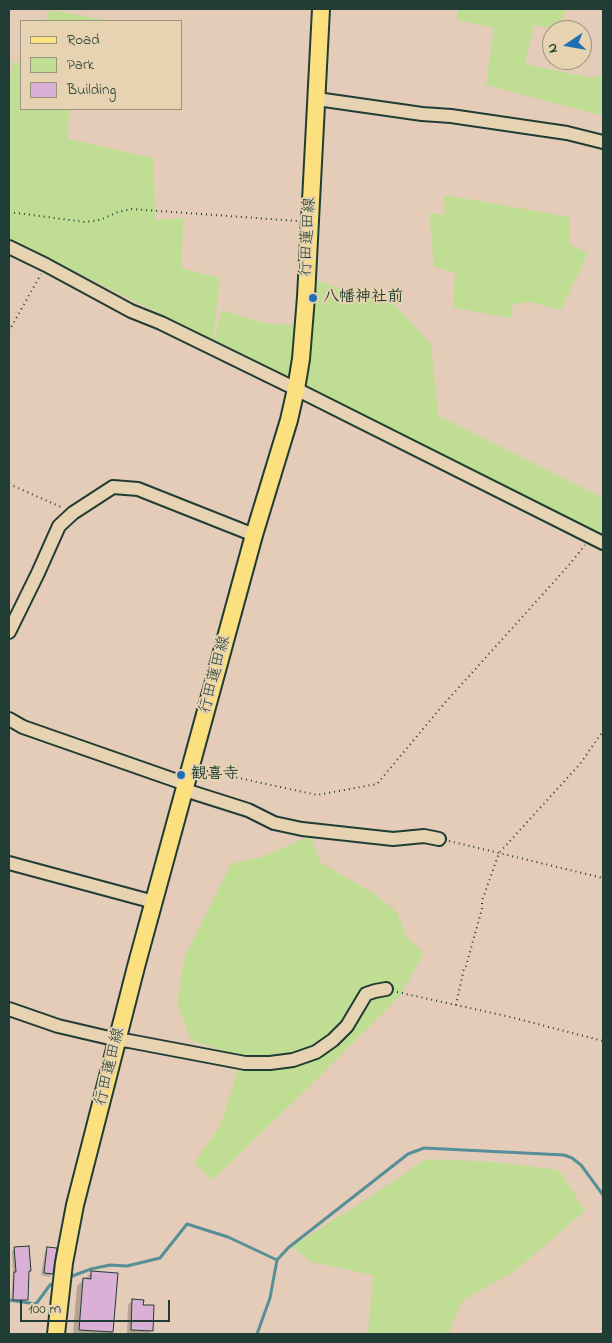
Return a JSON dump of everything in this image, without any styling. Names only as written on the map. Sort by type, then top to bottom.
[{"type":"main road","name":"行田蓮田線","points":[[56,1334],[64,1263],[75,1206],[154,902],[254,535],[289,420],[296,389],[304,330],[321,9]]},
{"type":"street","points":[[317,98],[422,114],[450,116],[567,134],[603,142]]},
{"type":"street","points":[[9,247],[131,311],[161,323],[296,389],[603,543]]},
{"type":"street","points":[[9,632],[59,526],[73,513],[113,487],[138,489],[254,535]]},
{"type":"street","points":[[9,719],[23,728],[248,810],[274,823],[302,829],[393,839],[424,836],[439,839]]},
{"type":"street","points":[[9,863],[154,902]]},
{"type":"street","points":[[9,1009],[58,1026],[118,1040],[245,1063],[270,1063],[293,1060],[316,1052],[333,1040],[347,1026],[366,994],[375,990],[386,989]]},
{"type":"path","points":[[9,212],[85,222],[100,220],[118,212],[131,209],[310,222]]},
{"type":"path","points":[[9,331],[46,265]]},
{"type":"path","points":[[9,484],[73,513]]},
{"type":"path","points":[[191,767],[317,795],[377,784],[450,698],[570,565],[590,537]]},
{"type":"path","points":[[456,1005],[464,968],[482,909],[482,902],[498,853],[580,764],[603,731]]},
{"type":"path","points":[[439,839],[603,878]]},
{"type":"path","points":[[386,989],[506,1016],[603,1041]]},
{"type":"path","points":[[602,1334],[603,1326]]},
{"type":"green space","points":[[458,9],[567,9],[561,20],[542,20],[542,26],[534,25],[525,64],[542,68],[542,70],[554,70],[592,78],[603,74],[603,116],[486,85],[494,28],[457,20]]},
{"type":"green space","points":[[49,10],[106,20],[46,20]]},
{"type":"green space","points":[[13,61],[20,64],[20,110],[69,110],[68,139],[153,158],[156,220],[183,218],[182,268],[220,278],[213,340],[9,239],[9,85]]},
{"type":"green space","points":[[444,195],[570,217],[569,244],[588,253],[561,310],[530,302],[513,304],[511,318],[453,308],[455,273],[434,267],[429,213],[445,215]]},
{"type":"green space","points":[[317,281],[394,304],[431,344],[438,415],[603,498],[603,538],[304,386]]},
{"type":"green space","points":[[222,310],[264,323],[297,326],[291,377],[214,341]]},
{"type":"green space","points":[[310,836],[321,863],[375,894],[397,912],[407,938],[424,953],[400,996],[213,1180],[194,1163],[220,1126],[242,1057],[191,1040],[177,1004],[184,958],[231,864],[262,857]]},
{"type":"green space","points":[[426,1159],[494,1162],[559,1170],[585,1211],[515,1271],[463,1300],[448,1334],[368,1334],[373,1275],[311,1262],[292,1246]]},
{"type":"building","points":[[29,1246],[31,1271],[29,1271],[28,1300],[13,1300],[14,1272],[16,1272],[14,1247]]},
{"type":"building","points":[[47,1247],[57,1248],[53,1274],[44,1273]]},
{"type":"building","points":[[91,1271],[118,1273],[113,1332],[79,1330],[83,1278],[91,1279]]},
{"type":"building","points":[[132,1299],[144,1300],[143,1305],[154,1305],[153,1331],[131,1330]]},
{"type":"waterway","points":[[257,1334],[270,1298],[277,1260],[288,1248],[408,1154],[424,1148],[564,1155],[581,1165],[603,1195]]},
{"type":"waterway","points":[[67,1278],[91,1269],[110,1265],[127,1266],[160,1258],[187,1224],[228,1237],[277,1260]]},
{"type":"waterway","points":[[9,1300],[36,1304],[50,1285],[57,1282]]},
{"type":"place","name":"八幡神社前","points":[[313,298]]},
{"type":"place","name":"観喜寺","points":[[181,775]]}]
